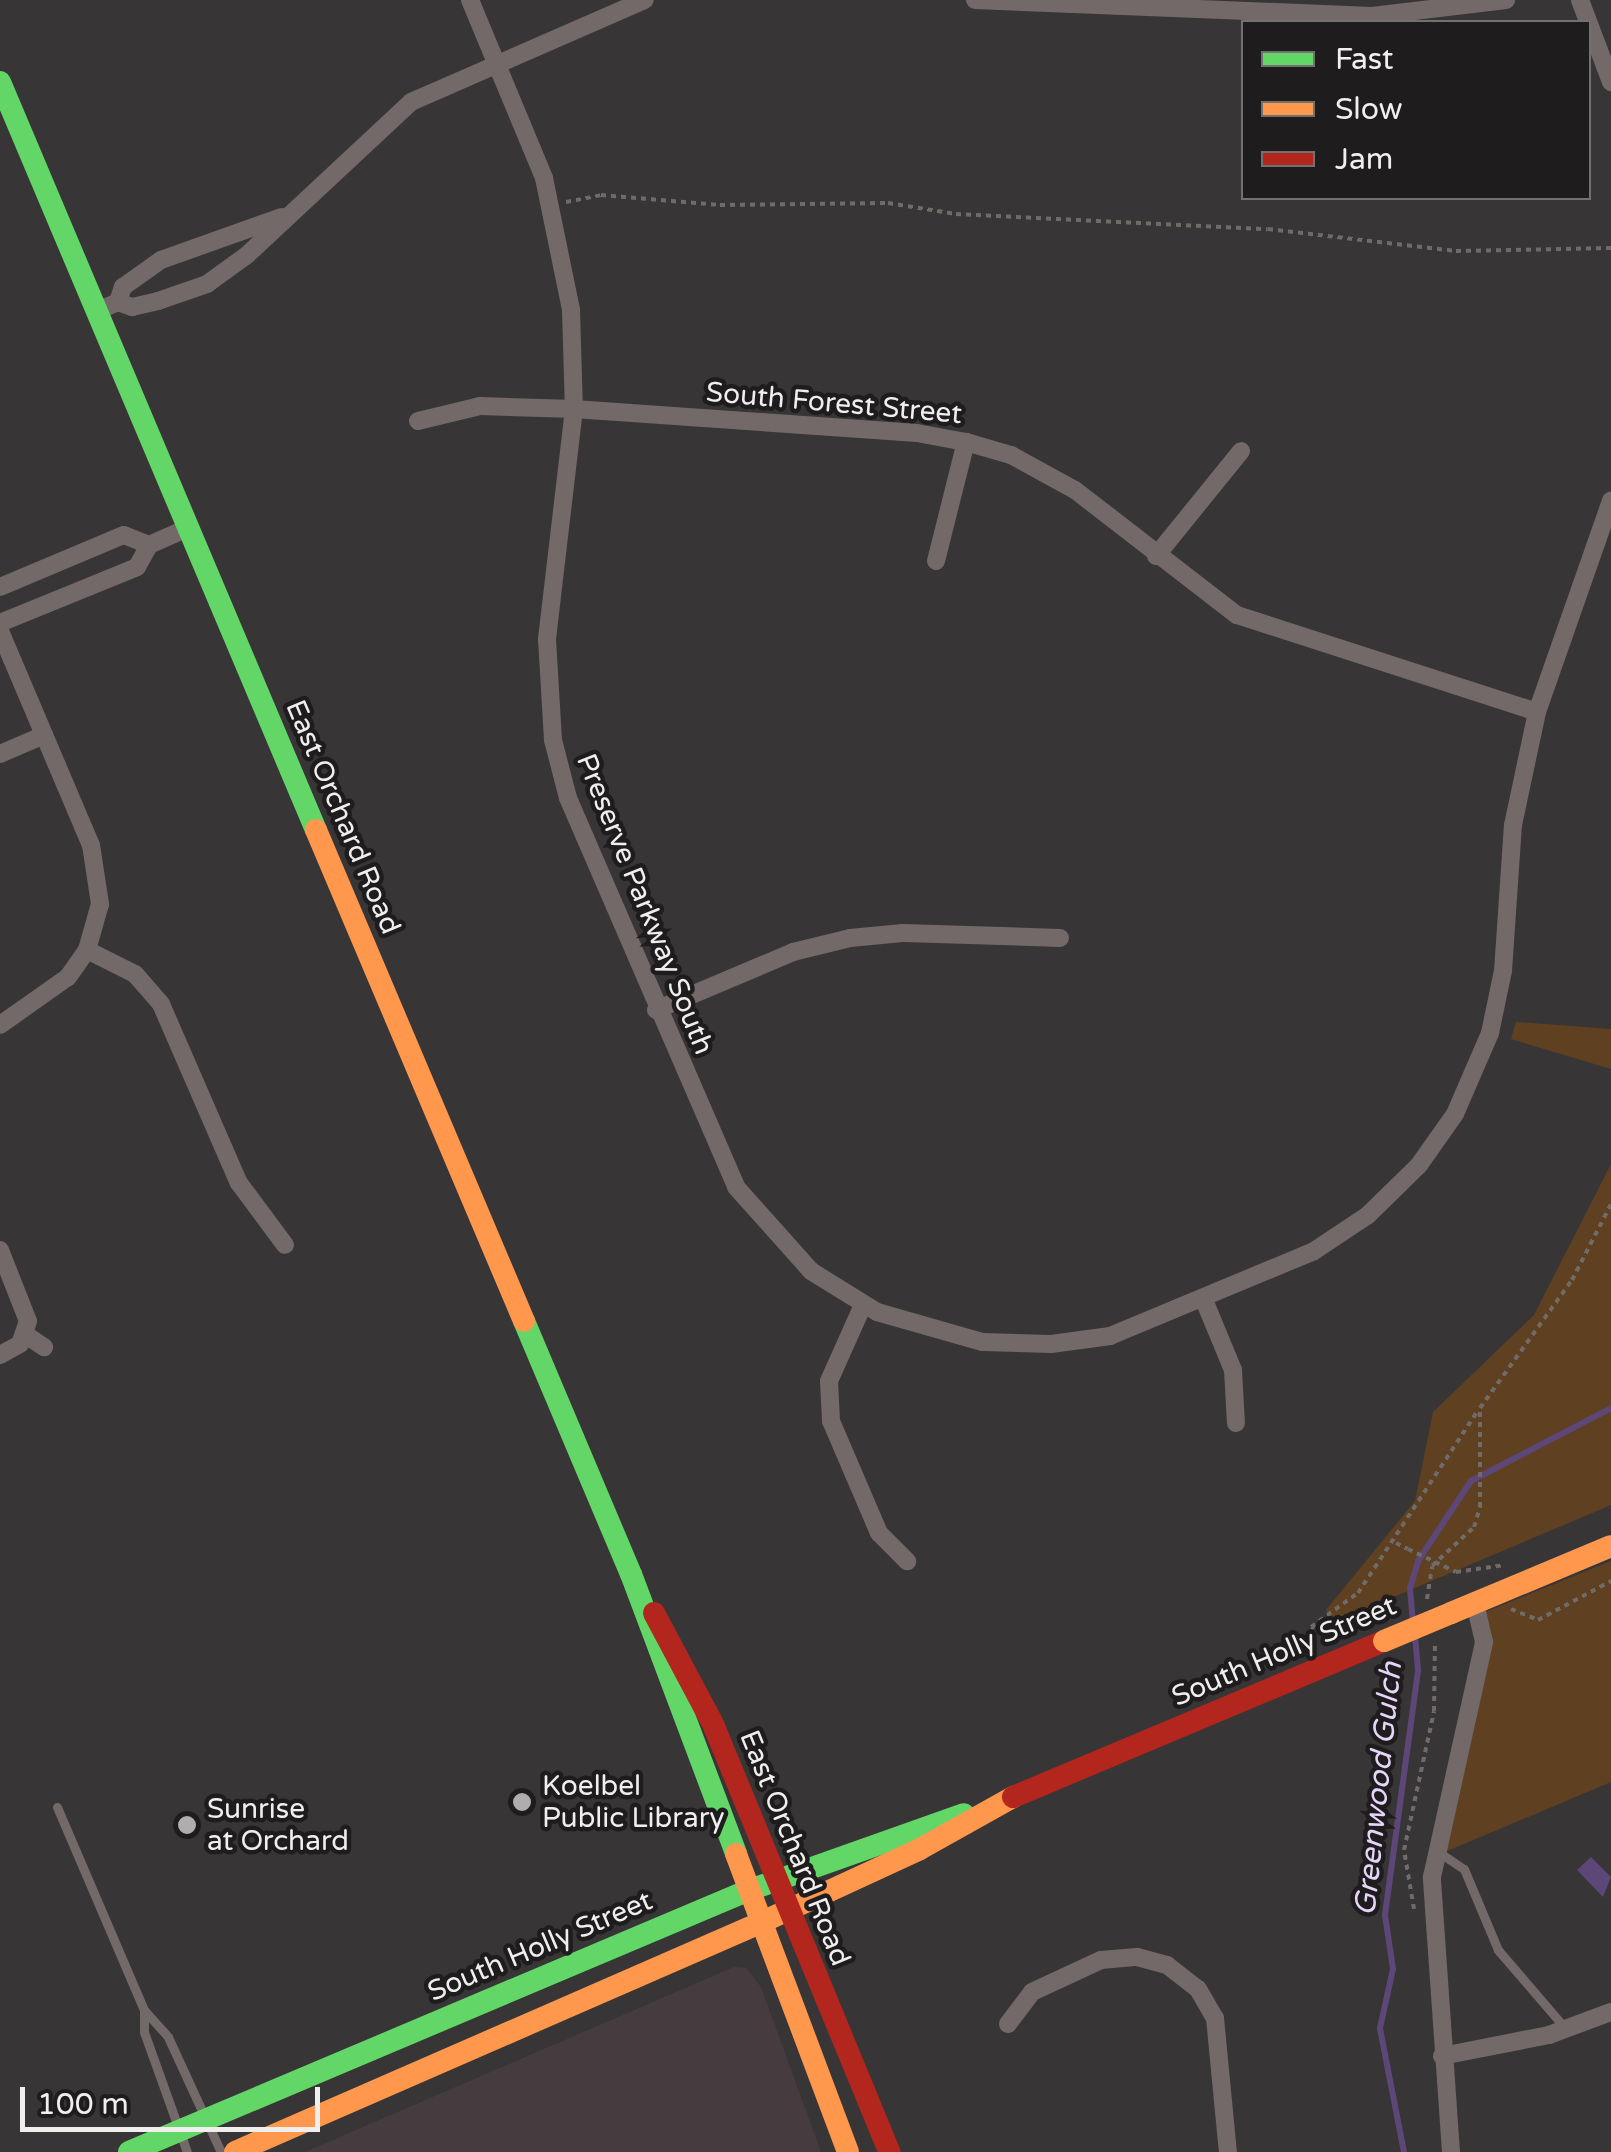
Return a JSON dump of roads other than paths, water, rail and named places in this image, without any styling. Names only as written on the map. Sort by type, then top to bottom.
[{"type":"street","name":"Preserve Parkway South","points":[[470,0],[552,205],[572,310],[574,409],[546,639],[553,740],[573,810],[736,1188],[779,1242],[863,1305],[946,1336],[1020,1345],[1110,1336],[1284,1267],[1368,1215],[1419,1165],[1455,1114],[1497,1006],[1513,825],[1537,712],[1611,501]]},
{"type":"street","points":[[108,307],[132,308],[207,284],[288,215],[395,114],[496,62],[644,0]]},
{"type":"street","points":[[975,0],[1403,16],[1506,0]]},
{"type":"street","points":[[1591,29],[1611,82]]},
{"type":"street","name":"East Orchard Road","points":[[0,82],[108,307],[188,528],[631,1574],[848,2152]]},
{"type":"street","points":[[108,307],[123,287],[162,260],[288,215]]},
{"type":"street","name":"South Forest Street","points":[[418,421],[480,406],[574,409],[917,433],[966,442],[1036,466],[1200,593],[1272,630],[1537,712]]},
{"type":"street","points":[[936,561],[966,442]]},
{"type":"street","points":[[1156,556],[1242,451]]},
{"type":"street","points":[[0,587],[124,536],[149,544],[188,528]]},
{"type":"street","points":[[0,623],[137,567],[149,544]]},
{"type":"street","points":[[0,631],[96,866],[100,904],[87,950],[54,992],[0,1026]]},
{"type":"street","points":[[0,754],[44,735]]},
{"type":"street","points":[[656,1010],[793,952],[850,938],[903,933],[1060,938]]},
{"type":"street","points":[[87,950],[135,974],[160,1004],[239,1183],[284,1245]]},
{"type":"street","points":[[0,1250],[25,1310],[26,1335]]},
{"type":"street","points":[[1204,1300],[1233,1370],[1236,1423]]},
{"type":"street","points":[[863,1305],[829,1382],[832,1421],[879,1532],[908,1561]]},
{"type":"street","points":[[26,1335],[44,1348]]},
{"type":"street","points":[[0,1355],[26,1335]]},
{"type":"street","name":"South Holly Street","points":[[235,2152],[760,1924],[905,1857],[979,1811],[1384,1641],[1440,1612],[1474,1604],[1611,1546]]},
{"type":"street","name":"East Orchard Road","points":[[631,1574],[712,1724],[889,2152]]},
{"type":"street","points":[[1451,2152],[1442,2056],[1434,1850],[1484,1642],[1474,1604]]},
{"type":"street","name":"South Holly Street","points":[[129,2152],[184,2141],[204,2120],[747,1891],[777,1884],[922,1824],[979,1811]]},
{"type":"street","points":[[1008,2024],[1032,1992],[1101,1960],[1137,1957],[1167,1964],[1198,1989],[1215,2018],[1228,2152]]},
{"type":"street","points":[[1442,2056],[1566,2030],[1611,2012]]},
{"type":"lane","points":[[57,1806],[144,2010],[168,2037],[221,2152]]},
{"type":"lane","points":[[1434,1850],[1464,1868],[1498,1950],[1566,2030]]},
{"type":"lane","points":[[144,2010],[144,2032],[184,2141]]},
{"type":"waterway","name":"Greenwood Gulch","points":[[1413,1623],[1410,1588],[1418,1561],[1471,1481],[1611,1408]]},
{"type":"waterway","name":"Greenwood Gulch","points":[[1404,2152],[1380,2028],[1393,1969],[1385,1915],[1418,1670],[1415,1635]]},
{"type":"place","name":"Koelbel Public Library","points":[[522,1802]]},
{"type":"place","name":"Sunrise at Orchard","points":[[187,1825]]}]
